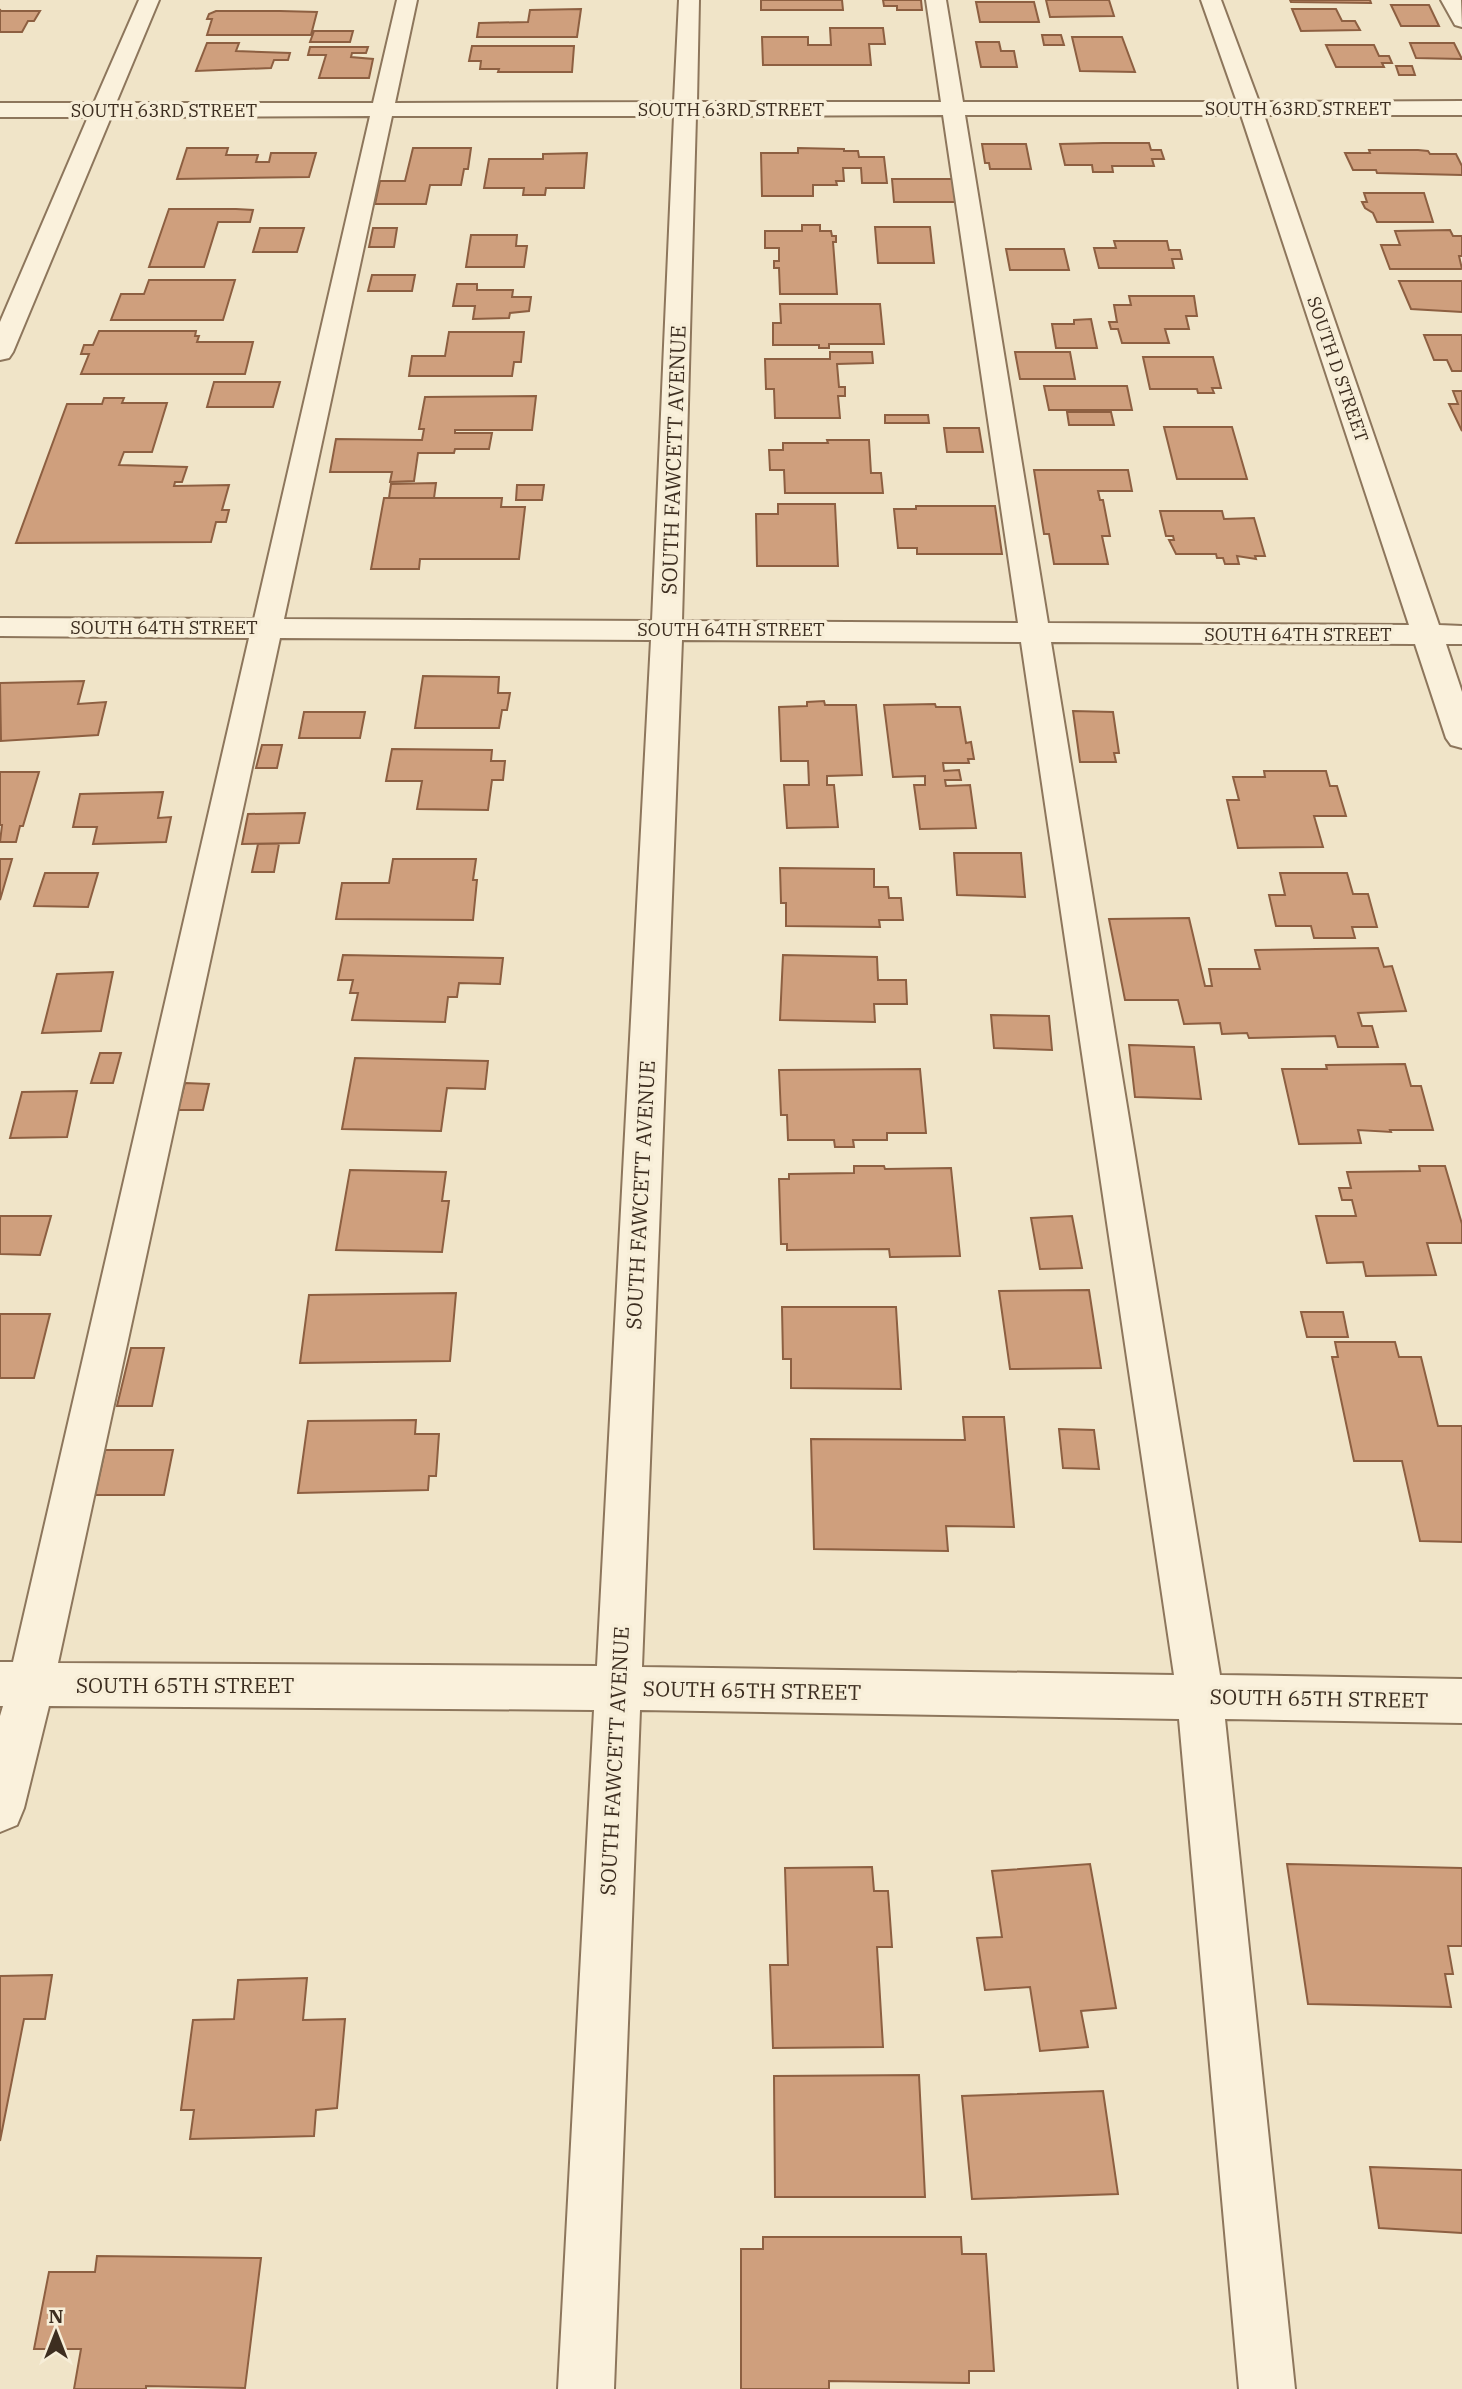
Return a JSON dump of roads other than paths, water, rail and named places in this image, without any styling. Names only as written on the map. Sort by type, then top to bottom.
[{"type":"street","points":[[0,352],[149,0]]},
{"type":"street","points":[[0,1808],[16,1684],[267,628],[407,0]]},
{"type":"street","name":"SOUTH FAWCETT AVENUE","points":[[586,2389],[667,629],[689,0]]},
{"type":"street","points":[[936,0],[1200,1696],[1267,2389]]},
{"type":"street","name":"SOUTH D STREET","points":[[1211,0],[1250,107],[1462,738]]},
{"type":"street","points":[[1451,0],[1462,21]]},
{"type":"street","name":"SOUTH 63RD STREET","points":[[0,110],[1462,108]]},
{"type":"street","name":"SOUTH 64TH STREET","points":[[0,627],[1462,635]]},
{"type":"street","name":"SOUTH 65TH STREET","points":[[16,1684],[617,1688],[1462,1701]]}]
